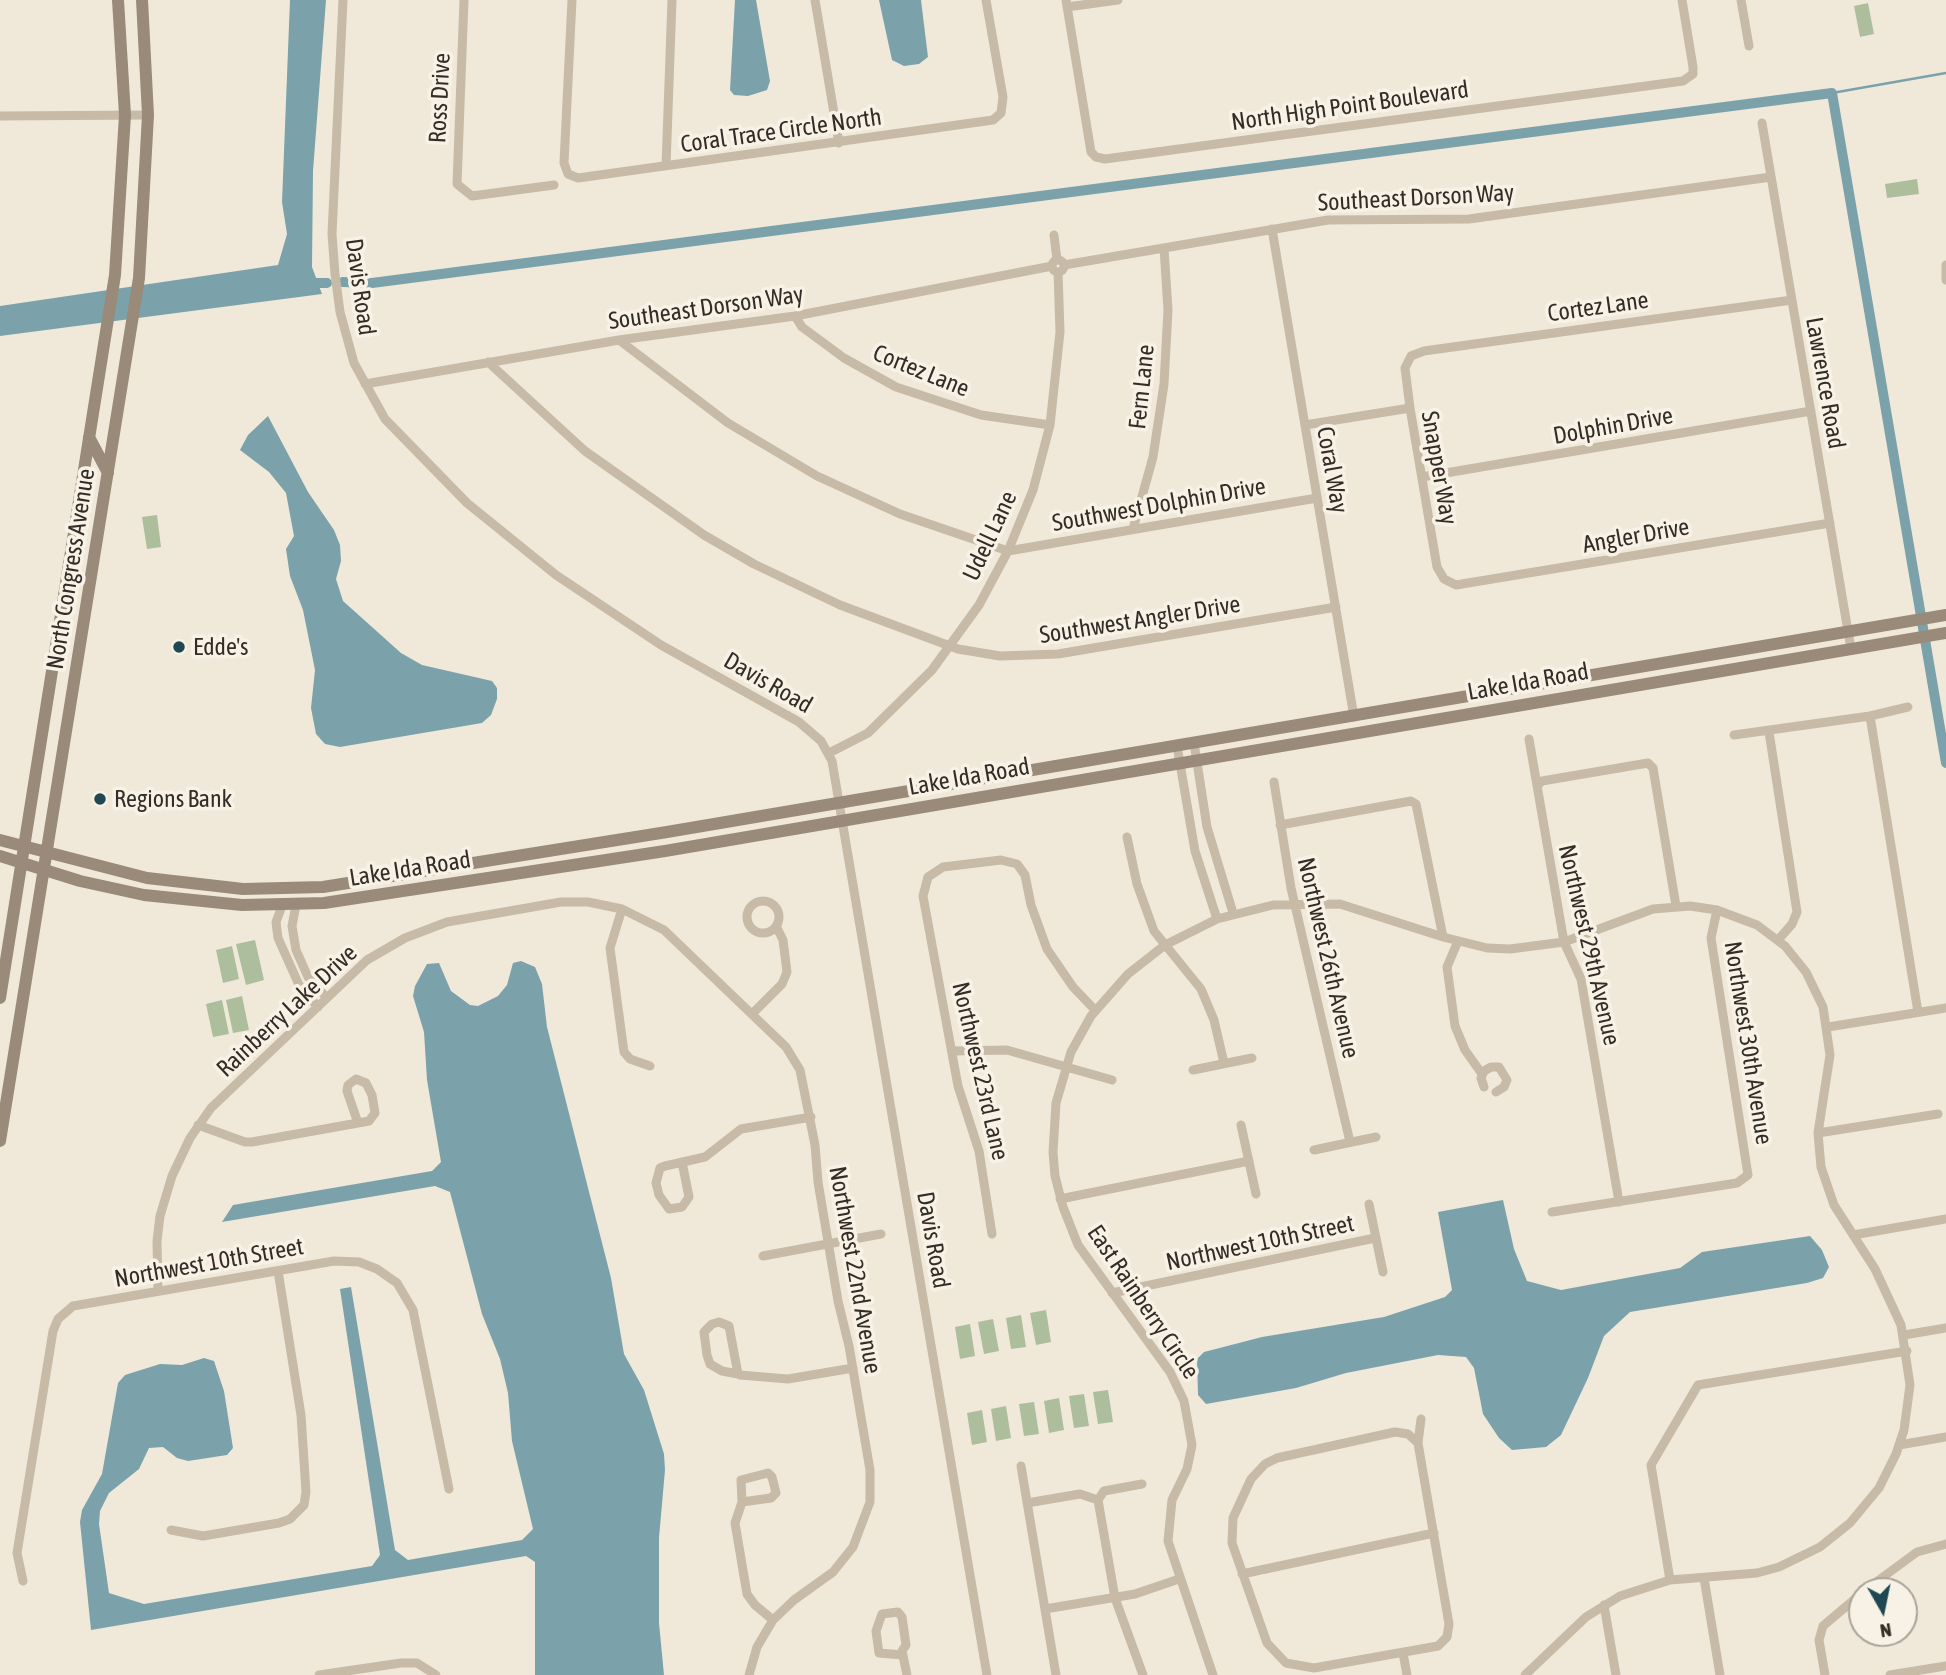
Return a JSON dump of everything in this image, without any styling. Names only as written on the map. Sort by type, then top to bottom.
[{"type":"street","name":"North Congress Avenue","points":[[0,998],[115,275],[125,115],[118,0]]},
{"type":"street","name":"North Congress Avenue","points":[[0,1141],[46,870],[139,278],[148,115],[142,0]]},
{"type":"street","name":"Davis Road","points":[[343,0],[332,234],[340,312],[354,363],[385,419],[402,440],[511,540],[618,618],[799,722],[817,736],[829,753],[843,820],[987,1675]]},
{"type":"street","name":"Ross Drive","points":[[464,0],[455,178],[466,193],[478,196],[554,185]]},
{"type":"street","name":"Coral Trace Circle North","points":[[572,0],[564,163],[568,174],[578,178],[988,122],[998,117],[1003,97],[986,0]]},
{"type":"street","points":[[666,166],[672,0]]},
{"type":"street","points":[[815,0],[839,143]]},
{"type":"street","points":[[1066,3],[1118,0]]},
{"type":"street","name":"North High Point Boulevard","points":[[1066,3],[1091,152],[1096,157],[1105,159],[1683,81],[1693,74],[1693,67],[1682,0]]},
{"type":"street","points":[[1741,0],[1749,46]]},
{"type":"street","points":[[0,116],[148,115]]},
{"type":"street","name":"Lawrence Road","points":[[1762,123],[1851,649]]},
{"type":"street","name":"Southeast Dorson Way","points":[[365,384],[619,340],[795,316],[1058,266],[1328,220],[1469,219],[1771,177]]},
{"type":"street","name":"Coral Way","points":[[1272,229],[1354,717]]},
{"type":"street","name":"Udell Lane","points":[[829,753],[860,738],[885,719],[951,646],[979,605],[1008,551],[1033,490],[1050,425],[1060,332],[1054,234]]},
{"type":"street","name":"Fern Lane","points":[[1133,528],[1153,457],[1164,384],[1168,310],[1164,248]]},
{"type":"street","points":[[1946,265],[1946,280]]},
{"type":"street","name":"Cortez Lane","points":[[1411,356],[1424,351],[1792,300]]},
{"type":"street","name":"Cortez Lane","points":[[795,316],[802,327],[844,358],[896,387],[981,415],[1050,425]]},
{"type":"street","points":[[619,340],[728,424],[817,476],[900,514],[1008,551]]},
{"type":"street","name":"Snapper Way","points":[[1411,356],[1404,375],[1437,567],[1449,583]]},
{"type":"street","name":"Southwest Angler Drive","points":[[488,362],[585,452],[704,534],[754,564],[840,606],[951,646],[991,655],[1033,657],[1336,607]]},
{"type":"street","points":[[1305,425],[1410,408]]},
{"type":"street","name":"Dolphin Drive","points":[[1422,478],[1811,411]]},
{"type":"street","points":[[89,437],[107,473]]},
{"type":"street","name":"Southwest Dolphin Drive","points":[[1008,551],[1317,498]]},
{"type":"street","name":"Angler Drive","points":[[1449,583],[1463,585],[1830,523]]},
{"type":"street","name":"Lake Ida Road","points":[[0,840],[117,873],[204,886],[256,889],[323,887],[584,846],[1943,616]]},
{"type":"street","name":"Lake Ida Road","points":[[0,856],[144,895],[209,904],[282,906],[356,899],[843,820],[1943,634]]},
{"type":"street","points":[[1734,735],[1870,716],[1908,707]]},
{"type":"street","points":[[1870,716],[1918,1012]]},
{"type":"street","points":[[1769,732],[1797,912],[1792,924],[1778,940]]},
{"type":"street","name":"Northwest 29th Avenue","points":[[1529,739],[1564,942],[1581,979],[1619,1202]]},
{"type":"street","points":[[1194,743],[1207,827],[1233,913]]},
{"type":"street","points":[[1177,746],[1195,851],[1217,919]]},
{"type":"street","points":[[1537,786],[1542,781],[1648,763],[1653,768],[1676,906]]},
{"type":"street","name":"Northwest 26th Avenue","points":[[1273,782],[1291,888],[1297,902],[1350,1142]]},
{"type":"street","points":[[1280,825],[1410,801],[1416,804],[1443,937]]},
{"type":"street","points":[[1128,837],[1144,908],[1154,931],[1201,989],[1214,1020],[1224,1063]]},
{"type":"street","points":[[561,867],[581,854],[584,846]]},
{"type":"street","name":"Northwest 23rd Lane","points":[[992,1234],[979,1151],[958,1086],[923,895],[928,877],[943,867],[1001,860],[1011,861],[1022,869],[1038,928],[1047,949],[1073,988],[1095,1010]]},
{"type":"street","points":[[317,1007],[299,985],[278,938],[276,922],[282,906],[296,896],[323,887]]},
{"type":"street","name":"Rainberry Lake Drive","points":[[158,1291],[156,1241],[163,1204],[182,1153],[198,1125],[211,1108],[367,960],[405,937],[447,922],[561,902],[588,902],[622,909]]},
{"type":"street","name":"East Rainberry Circle","points":[[1213,1675],[1170,1555],[1167,1527],[1172,1500],[1190,1457],[1189,1417],[1170,1372],[1079,1245],[1060,1199],[1055,1176],[1053,1128],[1065,1067],[1095,1010],[1128,974],[1165,945],[1233,913],[1297,902],[1340,904],[1458,941],[1510,949],[1564,942],[1632,914],[1676,906],[1717,910],[1745,919],[1778,940],[1806,972],[1820,998],[1828,1027],[1829,1074],[1818,1133],[1826,1186],[1886,1290],[1904,1335],[1907,1351],[1908,1408],[1899,1444],[1890,1468],[1865,1506],[1820,1547],[1779,1567],[1757,1573],[1670,1580],[1634,1590],[1604,1605],[1568,1632],[1525,1675]]},
{"type":"street","points":[[296,905],[292,926],[296,950],[307,977],[327,998]]},
{"type":"street","points":[[622,909],[610,955],[624,1052],[629,1059],[650,1066]]},
{"type":"street","name":"Northwest 22nd Avenue","points":[[622,909],[664,930],[794,1058],[805,1083],[828,1243],[870,1470],[866,1518],[844,1560],[773,1620],[757,1647],[749,1675]]},
{"type":"street","name":"Northwest 30th Avenue","points":[[1619,1202],[1743,1180],[1749,1168],[1711,938],[1717,910]]},
{"type":"street","points":[[752,1014],[782,984],[787,972],[783,940],[776,926]]},
{"type":"street","points":[[1458,941],[1447,967],[1455,1026],[1465,1050],[1482,1074],[1484,1087]]},
{"type":"street","points":[[1828,1027],[1946,1008]]},
{"type":"street","points":[[952,1051],[1007,1050],[1112,1080]]},
{"type":"street","points":[[1194,1070],[1252,1058]]},
{"type":"street","points":[[1482,1074],[1491,1067],[1499,1067],[1505,1072],[1506,1084],[1496,1092]]},
{"type":"street","points":[[198,1125],[245,1142],[358,1123],[369,1121],[374,1113],[372,1095],[366,1083],[356,1079],[350,1082],[347,1091],[358,1123]]},
{"type":"street","points":[[1818,1133],[1938,1114]]},
{"type":"street","points":[[682,1163],[689,1197],[682,1207],[669,1209],[659,1195],[657,1174],[665,1166],[712,1154],[741,1129],[811,1116]]},
{"type":"street","points":[[1241,1125],[1256,1195]]},
{"type":"street","points":[[1314,1150],[1376,1137]]},
{"type":"street","points":[[1060,1199],[1248,1161]]},
{"type":"street","points":[[1552,1212],[1619,1202]]},
{"type":"street","name":"Northwest 10th Street","points":[[1368,1204],[1382,1272]]},
{"type":"street","points":[[1853,1235],[1946,1219]]},
{"type":"street","points":[[763,1255],[881,1234]]},
{"type":"street","name":"Northwest 10th Street","points":[[1112,1293],[1375,1238]]},
{"type":"street","name":"Northwest 10th Street","points":[[23,1581],[18,1553],[53,1331],[62,1313],[73,1306],[334,1261],[365,1264],[397,1283],[413,1310],[449,1489]]},
{"type":"street","points":[[171,1530],[203,1535],[279,1523],[290,1519],[304,1505],[306,1492],[301,1415],[278,1271]]},
{"type":"street","points":[[738,1374],[729,1326],[719,1322],[712,1324],[705,1332],[710,1364],[722,1371],[738,1374],[788,1379],[853,1368]]},
{"type":"street","points":[[1904,1335],[1946,1328]]},
{"type":"street","points":[[1670,1580],[1651,1465],[1698,1385],[1907,1351]]},
{"type":"street","points":[[1418,1443],[1408,1434],[1395,1432],[1277,1458],[1255,1473],[1231,1524],[1232,1543],[1270,1649],[1286,1663],[1300,1668],[1403,1653],[1438,1646],[1449,1631],[1418,1443],[1421,1419]]},
{"type":"street","points":[[1899,1444],[1946,1437]]},
{"type":"street","points":[[1021,1466],[1056,1675]]},
{"type":"street","points":[[1142,1484],[1104,1491],[1098,1500],[1115,1598],[1143,1675]]},
{"type":"street","points":[[1027,1503],[1080,1494],[1098,1500]]},
{"type":"street","points":[[742,1502],[735,1523],[747,1594],[755,1605],[773,1620]]},
{"type":"street","points":[[1242,1574],[1434,1533]]},
{"type":"street","points":[[1883,1577],[1917,1552],[1946,1544]]},
{"type":"street","points":[[1704,1578],[1720,1675]]},
{"type":"street","points":[[1045,1609],[1115,1598],[1179,1579]]},
{"type":"street","points":[[1604,1605],[1616,1675]]},
{"type":"street","points":[[1825,1675],[1819,1640],[1823,1626],[1848,1605]]},
{"type":"street","points":[[903,1655],[879,1653],[876,1631],[882,1614],[898,1612],[902,1617],[906,1645],[903,1655],[907,1675]]},
{"type":"street","points":[[1403,1653],[1407,1675]]},
{"type":"street","points":[[320,1675],[401,1663],[416,1664],[436,1675]]},
{"type":"street","points":[[1891,1675],[1946,1666]]},
{"type":"green space","points":[[1868,3],[1874,34],[1860,37],[1854,6]]},
{"type":"green space","points":[[1917,179],[1919,194],[1887,198],[1885,184]]},
{"type":"green space","points":[[157,515],[161,547],[147,549],[142,517]]},
{"type":"green space","points":[[255,940],[264,980],[246,985],[236,944]]},
{"type":"green space","points":[[232,946],[239,979],[223,983],[216,950]]},
{"type":"green space","points":[[242,996],[249,1030],[233,1033],[226,1000]]},
{"type":"green space","points":[[222,1000],[229,1034],[213,1037],[206,1004]]},
{"type":"green space","points":[[1046,1310],[1051,1342],[1036,1345],[1030,1313]]},
{"type":"green space","points":[[1021,1315],[1026,1347],[1011,1349],[1006,1318]]},
{"type":"green space","points":[[993,1319],[999,1351],[984,1354],[978,1322]]},
{"type":"green space","points":[[970,1324],[975,1356],[960,1359],[955,1327]]},
{"type":"green space","points":[[1108,1390],[1113,1422],[1098,1424],[1093,1392]]},
{"type":"green space","points":[[1084,1394],[1089,1426],[1074,1428],[1069,1396]]},
{"type":"green space","points":[[1059,1398],[1064,1430],[1049,1433],[1044,1401]]},
{"type":"green space","points":[[1034,1402],[1039,1434],[1024,1436],[1019,1404]]},
{"type":"green space","points":[[1006,1406],[1011,1438],[996,1441],[991,1409]]},
{"type":"green space","points":[[982,1410],[987,1442],[972,1445],[967,1413]]},
{"type":"water","points":[[290,0],[326,0],[313,171],[312,267],[322,294],[0,336],[0,306],[278,265],[287,234],[282,202]]},
{"type":"water","points":[[735,0],[756,0],[770,81],[767,90],[748,96],[734,95],[730,90]]},
{"type":"water","points":[[879,0],[921,0],[928,57],[919,64],[904,66],[892,60]]},
{"type":"water","points":[[268,416],[308,492],[334,530],[340,545],[341,561],[336,579],[343,601],[401,653],[422,665],[492,681],[497,688],[497,699],[491,715],[482,723],[340,747],[325,744],[316,734],[311,708],[315,670],[303,610],[290,576],[286,549],[294,536],[286,493],[269,472],[240,450],[248,435]]},
{"type":"water","points":[[521,961],[535,967],[542,984],[547,1027],[611,1278],[624,1354],[644,1390],[664,1454],[659,1538],[659,1623],[664,1675],[535,1675],[535,1562],[526,1556],[91,1630],[80,1522],[82,1510],[102,1474],[118,1383],[125,1375],[160,1364],[182,1365],[204,1358],[214,1361],[224,1391],[233,1448],[227,1455],[188,1461],[177,1458],[163,1447],[149,1448],[139,1469],[109,1493],[100,1511],[99,1524],[109,1593],[144,1604],[372,1566],[380,1555],[340,1289],[351,1287],[395,1550],[408,1560],[522,1540],[533,1529],[512,1441],[508,1393],[500,1359],[482,1314],[450,1192],[435,1186],[222,1222],[233,1205],[432,1171],[441,1162],[427,1080],[424,1032],[413,996],[415,986],[427,964],[439,963],[451,991],[470,1005],[478,1006],[498,996],[507,985],[513,963]]},
{"type":"water","points":[[1503,1200],[1514,1249],[1527,1281],[1561,1290],[1680,1268],[1702,1252],[1810,1236],[1822,1250],[1829,1267],[1823,1278],[1807,1283],[1630,1312],[1604,1336],[1561,1435],[1546,1447],[1512,1450],[1499,1438],[1483,1414],[1474,1368],[1466,1357],[1438,1355],[1346,1373],[1296,1388],[1206,1404],[1198,1395],[1197,1359],[1204,1352],[1262,1337],[1384,1317],[1445,1297],[1452,1290],[1438,1212]]},
{"type":"waterway","points":[[1832,93],[1946,73]]},
{"type":"waterway","points":[[343,282],[372,283],[1832,93],[1946,763]]},
{"type":"waterway","points":[[306,283],[327,283]]},
{"type":"place","name":"Edde's","points":[[179,647]]},
{"type":"place","name":"Regions Bank","points":[[100,799]]}]
